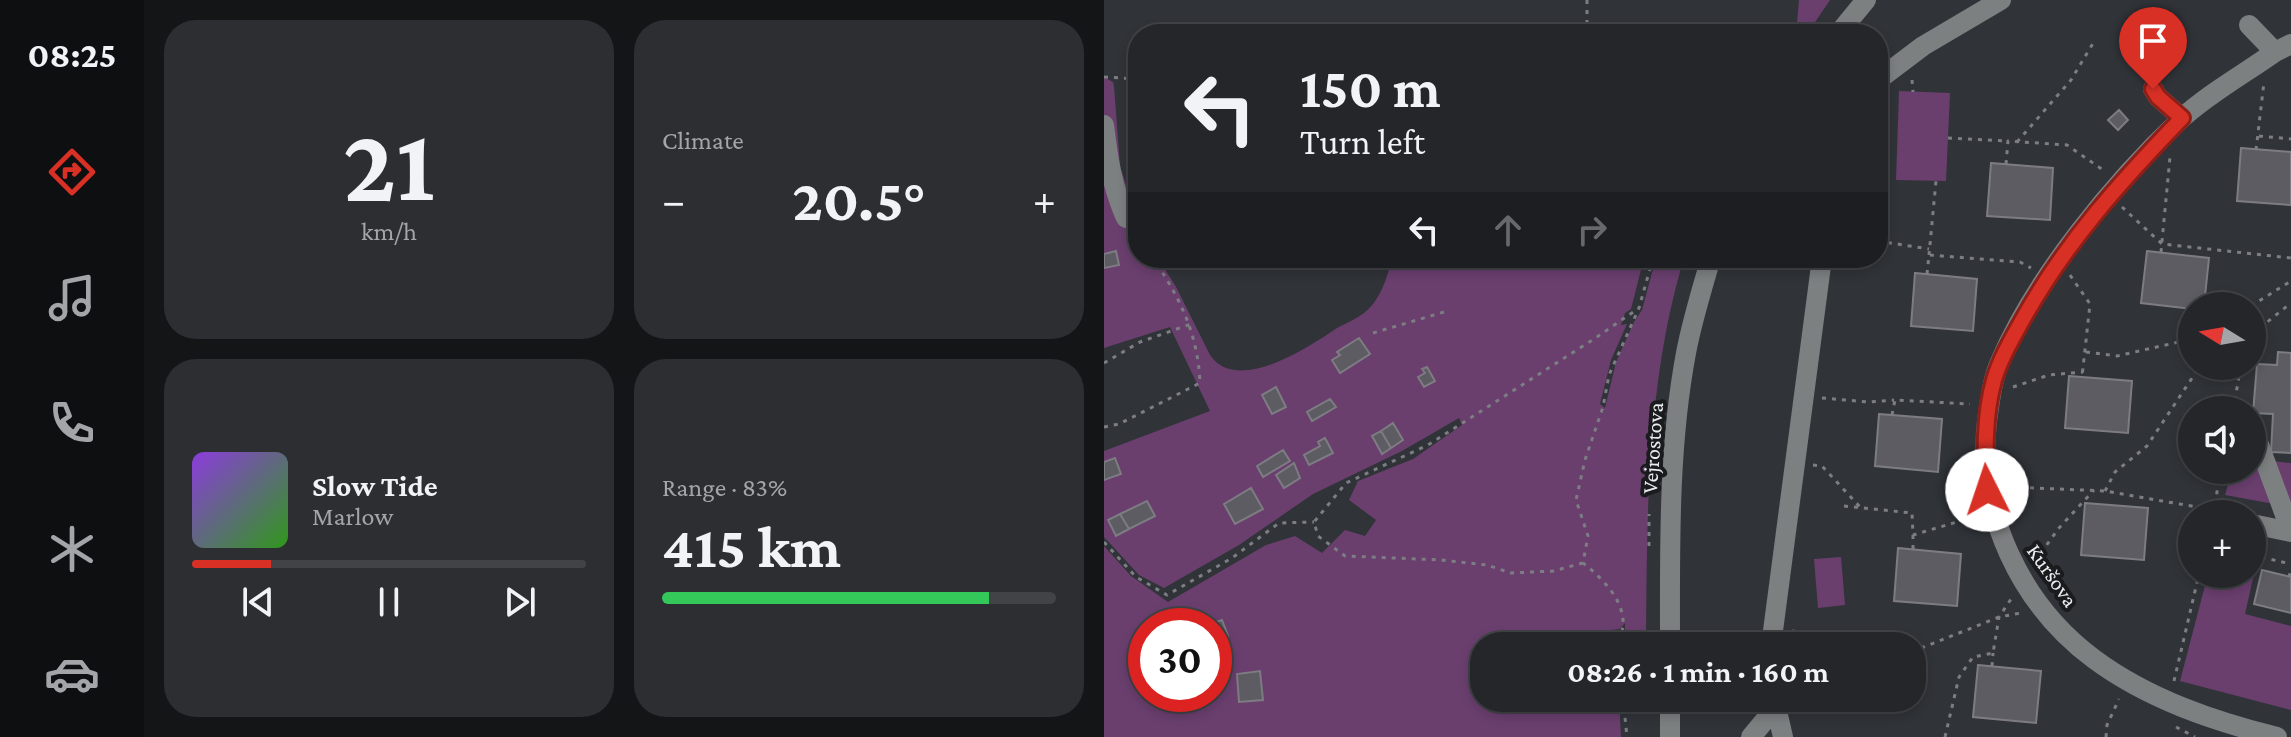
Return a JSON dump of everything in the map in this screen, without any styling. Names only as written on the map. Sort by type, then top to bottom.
[{"type":"street","points":[[1846,24],[1866,0]]},
{"type":"street","points":[[1888,72],[1923,46],[2001,0]]},
{"type":"street","points":[[2249,25],[2277,56]]},
{"type":"street","name":"Kuršova","points":[[2277,56],[2182,118],[2119,182],[2083,226],[2055,281],[2020,324],[2000,361],[1984,446],[1987,490],[2008,553],[2040,603],[2060,627],[2092,658],[2128,681],[2224,729],[2277,737]]},
{"type":"street","points":[[2153,89],[2182,118]]},
{"type":"street","points":[[1104,125],[1108,165],[1115,194],[1126,218]]},
{"type":"street","name":"Vejrostova","points":[[1670,632],[1671,502],[1679,400],[1689,340],[1708,268]]},
{"type":"street","points":[[1773,632],[1821,268]]},
{"type":"street","points":[[2266,464],[2291,532]]},
{"type":"street","points":[[2266,527],[2291,532]]},
{"type":"street","points":[[1670,712],[1670,737]]},
{"type":"street","points":[[1751,737],[1768,712]]},
{"type":"street","points":[[1777,712],[1783,737]]},
{"type":"path","points":[[1587,0],[1587,24]]},
{"type":"path","points":[[2017,142],[2071,80],[2095,40]]},
{"type":"path","points":[[2256,150],[2277,56]]},
{"type":"path","points":[[1104,77],[1128,78]]},
{"type":"path","points":[[2259,136],[2291,139]]},
{"type":"path","points":[[1948,138],[2067,145],[2119,182]]},
{"type":"path","points":[[2006,164],[2008,141]]},
{"type":"path","points":[[2160,163],[2170,153],[2161,252]]},
{"type":"path","points":[[1927,274],[1936,181]]},
{"type":"path","points":[[2121,206],[2162,244],[2291,258]]},
{"type":"path","points":[[1888,243],[1929,249]]},
{"type":"path","points":[[1929,255],[2020,262],[2055,281],[2070,274],[2090,304],[2083,374],[2049,375],[2009,389],[2010,381]]},
{"type":"path","points":[[1104,427],[1119,424],[1200,383],[1199,356],[1191,324],[1160,268]]},
{"type":"path","points":[[1583,563],[1588,536],[1576,500],[1585,460],[1603,407],[1609,375],[1639,308],[1650,268]]},
{"type":"path","points":[[2266,297],[2291,281]]},
{"type":"path","points":[[2266,323],[2291,303]]},
{"type":"path","points":[[1104,542],[1136,577],[1167,595],[1232,558],[1279,523],[1314,522],[1346,483],[1428,445],[1639,308]]},
{"type":"path","points":[[1373,333],[1444,312]]},
{"type":"path","points":[[1104,363],[1140,342],[1191,324]]},
{"type":"path","points":[[2085,352],[2117,356],[2178,342]]},
{"type":"path","points":[[2105,491],[2115,472],[2147,446],[2191,380]]},
{"type":"path","points":[[1802,397],[1982,405]]},
{"type":"path","points":[[1892,415],[1895,400]]},
{"type":"path","points":[[1793,464],[1822,466],[1860,507]]},
{"type":"path","points":[[2002,487],[2105,491],[2178,505]]},
{"type":"path","points":[[2027,553],[2033,564],[2059,528],[2094,490]]},
{"type":"path","points":[[1844,506],[1912,513],[1913,549]]},
{"type":"path","points":[[1913,535],[1985,513]]},
{"type":"path","points":[[1314,522],[1318,536],[1345,556],[1441,560],[1487,565],[1511,573],[1553,571],[1583,563]]},
{"type":"path","points":[[2266,559],[2291,567],[2289,577]]},
{"type":"path","points":[[1583,563],[1602,578],[1623,611],[1623,632]]},
{"type":"path","points":[[2168,700],[2196,588]]},
{"type":"path","points":[[1992,666],[1999,617],[2012,597]]},
{"type":"path","points":[[1926,646],[1999,617],[2023,613]]},
{"type":"path","points":[[1945,737],[1959,677],[1973,657],[1993,653]]},
{"type":"path","points":[[2106,737],[2107,725],[2128,681]]},
{"type":"path","points":[[1624,712],[1627,737]]},
{"type":"shaded area","points":[[1799,0],[1830,0],[1814,24],[1797,24]]},
{"type":"shaded area","points":[[1104,77],[1114,86],[1120,166],[1128,191],[1128,268],[1164,268],[1210,355],[1222,366],[1237,370],[1255,369],[1273,364],[1309,346],[1370,308],[1379,295],[1389,268],[1641,268],[1631,309],[1625,313],[1621,325],[1627,324],[1611,360],[1600,404],[1605,408],[1616,362],[1642,310],[1653,268],[1681,268],[1662,354],[1651,450],[1646,632],[1625,632],[1625,623],[1611,632],[1470,632],[1470,712],[1620,712],[1621,737],[1104,737],[1104,546],[1131,576],[1168,602],[1266,545],[1295,536],[1322,553],[1345,530],[1365,536],[1376,520],[1349,500],[1358,481],[1413,459],[1462,425],[1459,418],[1402,451],[1313,494],[1239,545],[1164,588],[1139,575],[1104,537],[1104,451],[1210,411],[1170,327],[1104,348]]},
{"type":"shaded area","points":[[1899,91],[1950,93],[1946,181],[1896,180]]},
{"type":"shaded area","points":[[2266,460],[2291,463],[2291,507],[2266,500],[2225,495],[2228,484],[2266,484]]},
{"type":"shaded area","points":[[1841,557],[1845,605],[1818,608],[1814,559]]},
{"type":"shaded area","points":[[2204,588],[2251,588],[2245,614],[2291,626],[2291,710],[2180,681]]},
{"type":"building","points":[[2119,110],[2128,120],[2118,130],[2108,120]]},
{"type":"building","points":[[2241,148],[2291,152],[2291,205],[2237,201]]},
{"type":"building","points":[[1991,163],[2053,168],[2050,220],[1987,216]]},
{"type":"building","points":[[1116,251],[1119,265],[1104,268],[1104,254]]},
{"type":"building","points":[[2147,251],[2209,258],[2205,292],[2178,292],[2178,307],[2141,303]]},
{"type":"building","points":[[1915,273],[1977,279],[1973,331],[1911,326]]},
{"type":"building","points":[[1359,338],[1370,354],[1340,373],[1332,360],[1340,355],[1337,352]]},
{"type":"building","points":[[2278,352],[2291,353],[2291,453],[2271,452],[2273,414],[2266,414],[2266,396],[2254,396],[2256,380],[2266,380],[2266,364],[2277,365]]},
{"type":"building","points":[[1427,367],[1435,381],[1424,387],[1418,377],[1425,373],[1422,369]]},
{"type":"building","points":[[2069,376],[2132,381],[2128,433],[2065,428]]},
{"type":"building","points":[[1276,387],[1286,407],[1272,414],[1262,395]]},
{"type":"building","points":[[1330,399],[1336,407],[1312,421],[1307,412]]},
{"type":"building","points":[[1879,414],[1942,419],[1938,472],[1875,466]]},
{"type":"building","points":[[1393,423],[1403,440],[1391,448],[1381,431]]},
{"type":"building","points":[[1381,431],[1391,448],[1382,454],[1372,436]]},
{"type":"building","points":[[1325,438],[1333,453],[1309,465],[1304,455],[1320,446],[1318,442]]},
{"type":"building","points":[[1283,450],[1290,461],[1263,477],[1257,466]]},
{"type":"building","points":[[1115,458],[1121,474],[1104,480],[1104,462]]},
{"type":"building","points":[[1294,463],[1300,478],[1284,488],[1276,475]]},
{"type":"building","points":[[1251,488],[1263,509],[1235,524],[1224,504]]},
{"type":"building","points":[[1147,501],[1155,516],[1129,529],[1120,514]]},
{"type":"building","points":[[2085,503],[2148,508],[2144,560],[2081,555]]},
{"type":"building","points":[[1120,514],[1129,529],[1116,536],[1108,520]]},
{"type":"building","points":[[1898,548],[1961,554],[1957,606],[1894,601]]},
{"type":"building","points":[[2266,571],[2291,577],[2291,613],[2254,604],[2258,588],[2266,588]]},
{"type":"building","points":[[1978,665],[2041,671],[2036,723],[1973,717]]},
{"type":"building","points":[[1260,671],[1263,700],[1239,702],[1237,674]]},
{"type":"route","points":[[1987,490],[1984,446],[1989,403],[2000,361],[2034,299],[2083,226],[2119,182],[2182,118],[2153,89]]}]
